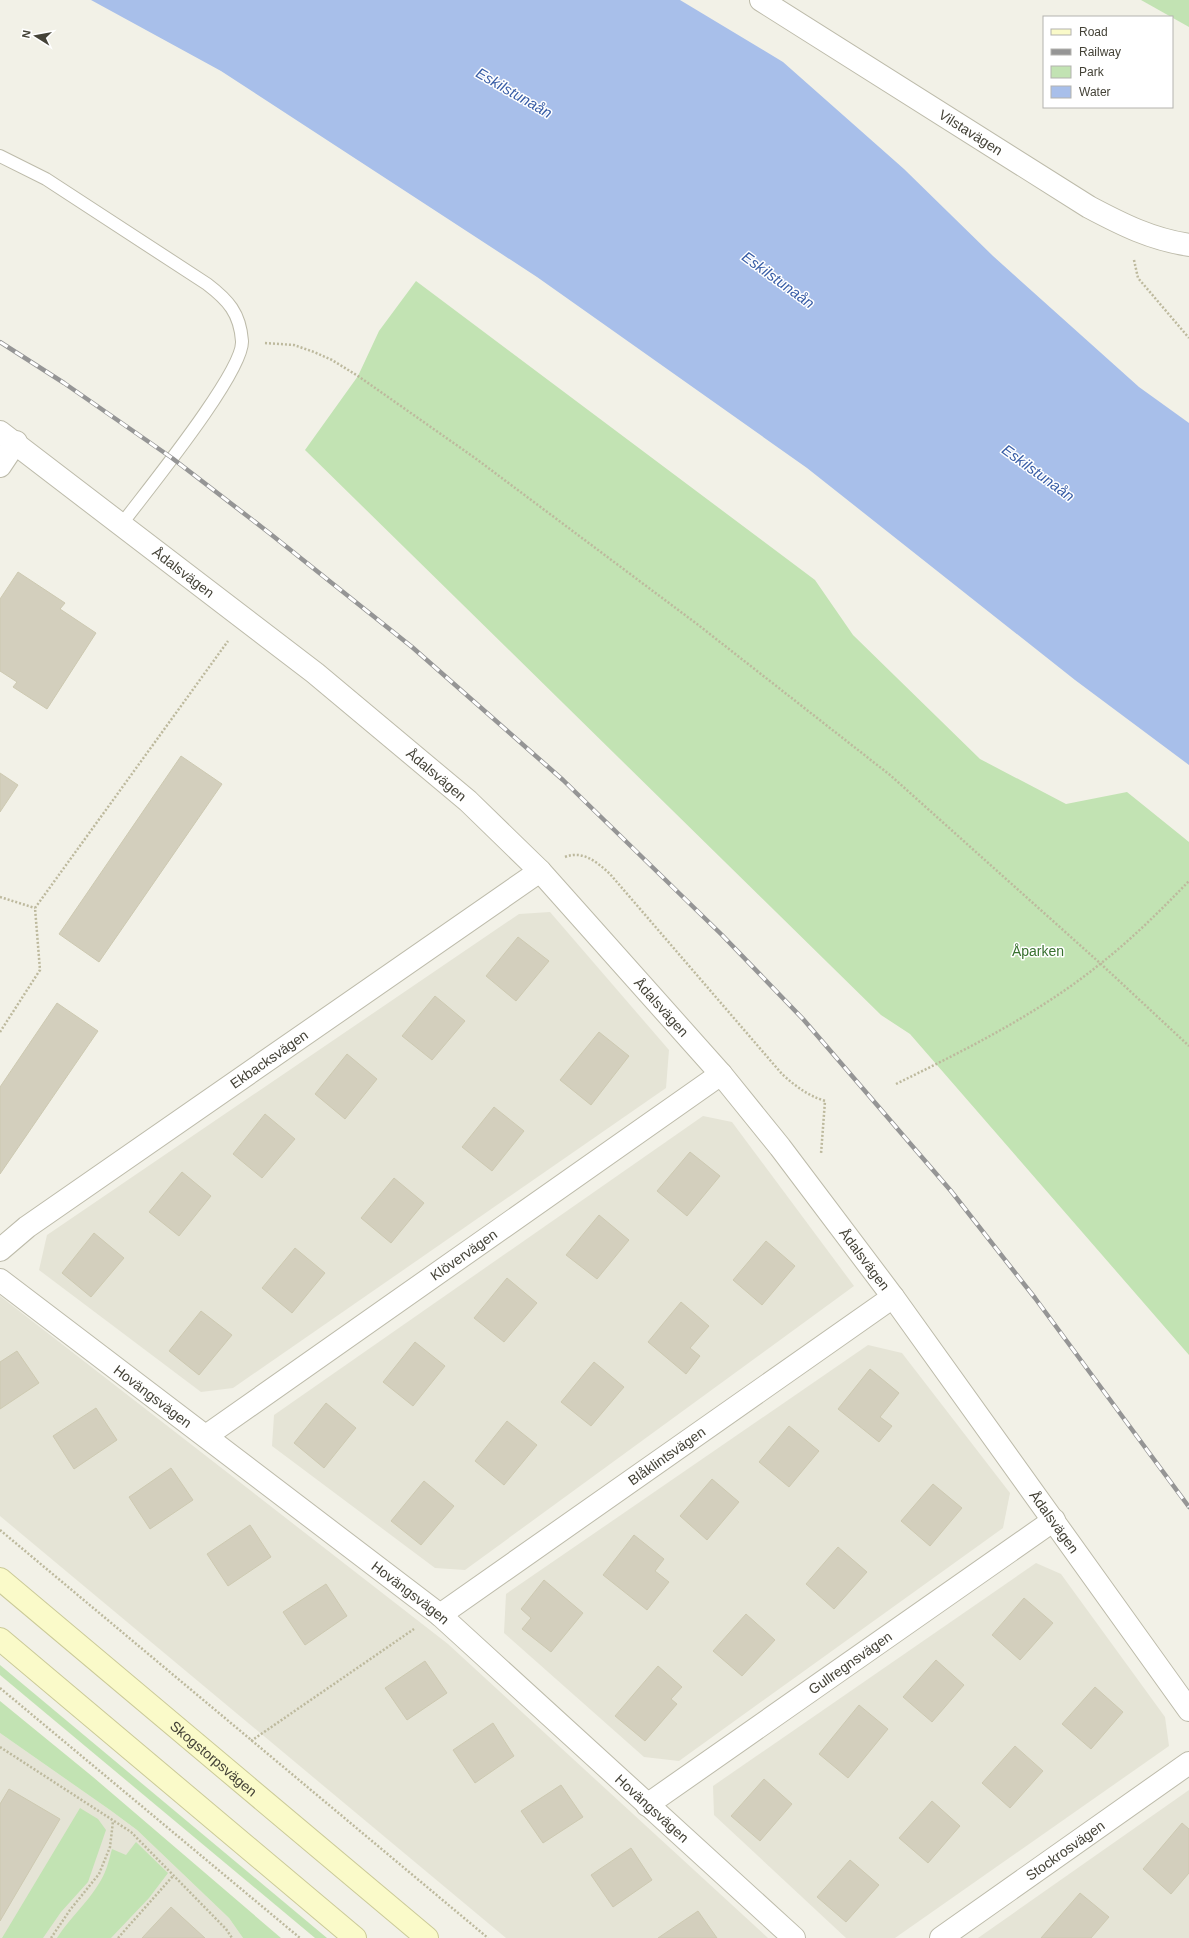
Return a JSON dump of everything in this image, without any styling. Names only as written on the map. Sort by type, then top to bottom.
[{"type":"main road","name":"Skogstorpsvägen","points":[[0,1579],[428,1938]]},
{"type":"main road","points":[[0,1639],[355,1938]]},
{"type":"street","name":"Vilstavägen","points":[[761,0],[1070,195],[1128,228],[1166,242],[1189,245]]},
{"type":"street","name":"Ådalsvägen","points":[[8,437],[315,673],[468,801],[540,871],[721,1074],[817,1196],[893,1297],[1189,1710]]},
{"type":"street","points":[[0,466],[8,437]]},
{"type":"street","name":"Ekbacksvägen","points":[[0,1250],[27,1228],[540,871]]},
{"type":"street","name":"Klövervägen","points":[[206,1436],[721,1074]]},
{"type":"street","name":"Hovängsvägen","points":[[0,1280],[440,1615],[794,1938]]},
{"type":"street","name":"Blåklintsvägen","points":[[440,1615],[893,1297]]},
{"type":"street","name":"Gullregnsvägen","points":[[647,1805],[1054,1520]]},
{"type":"street","name":"Stockrosvägen","points":[[941,1938],[1189,1763]]},
{"type":"lane","points":[[0,156],[46,179],[220,293],[226,298],[237,316],[242,342],[236,364],[201,418],[121,525]]},
{"type":"path","points":[[1128,228],[1138,278],[1189,338]]},
{"type":"path","points":[[242,342],[294,346],[314,352],[332,360],[476,458],[697,624],[890,775],[1101,964],[1189,1046]]},
{"type":"path","points":[[0,1032],[40,970],[35,908],[243,619]]},
{"type":"path","points":[[540,871],[559,859],[571,854],[583,855],[596,861],[610,874],[782,1074],[797,1088],[812,1097],[825,1101],[817,1196]]},
{"type":"path","points":[[896,1084],[978,1044],[1020,1020],[1101,964],[1189,881]]},
{"type":"path","points":[[0,897],[35,908]]},
{"type":"path","points":[[0,1530],[488,1938]]},
{"type":"path","points":[[252,1741],[422,1624],[440,1615]]},
{"type":"path","points":[[0,1688],[300,1938]]},
{"type":"path","points":[[0,1748],[131,1832],[226,1929],[232,1938]]},
{"type":"path","points":[[51,1938],[70,1910],[99,1874],[110,1847],[113,1820]]},
{"type":"path","points":[[118,1938],[174,1875]]},
{"type":"shaded area","points":[[550,912],[669,1050],[666,1088],[233,1388],[201,1392],[39,1270],[47,1235],[519,914]]},
{"type":"shaded area","points":[[703,1116],[732,1122],[854,1286],[465,1570],[435,1568],[272,1446],[274,1415]]},
{"type":"shaded area","points":[[0,1296],[448,1644],[768,1938],[506,1938],[0,1516]]},
{"type":"shaded area","points":[[868,1345],[902,1353],[1010,1493],[1003,1528],[679,1761],[644,1757],[504,1633],[506,1594]]},
{"type":"shaded area","points":[[1036,1563],[1061,1574],[1165,1717],[1169,1746],[895,1938],[846,1938],[714,1815],[713,1786]]},
{"type":"shaded area","points":[[0,1733],[137,1830],[229,1918],[243,1938],[0,1938]]},
{"type":"shaded area","points":[[1189,1790],[1189,1938],[978,1938]]},
{"type":"green space","points":[[1141,0],[1189,0],[1189,27],[1173,18],[1173,16],[1169,16]]},
{"type":"green space","name":"Åparken","points":[[416,281],[815,580],[853,635],[980,759],[1066,804],[1127,792],[1189,842],[1189,1355],[910,1034],[881,1015],[305,450],[358,376],[379,331]]},
{"type":"green space","points":[[0,1665],[327,1938],[315,1938],[0,1675]]},
{"type":"green space","points":[[0,1701],[93,1777],[281,1938],[243,1938],[229,1918],[137,1830],[0,1733]]},
{"type":"green space","points":[[80,1808],[98,1819],[106,1830],[88,1882],[61,1912],[43,1938],[2,1938]]},
{"type":"green space","points":[[136,1842],[168,1873],[149,1898],[111,1938],[57,1938],[101,1881],[112,1849],[126,1855]]},
{"type":"water","name":"Eskilstunaån","points":[[91,0],[680,0],[783,62],[904,169],[993,256],[1139,387],[1189,423],[1189,765],[1075,680],[807,468],[537,277],[221,71]]},
{"type":"building","points":[[18,572],[65,603],[60,609],[96,633],[47,709],[13,687],[17,682],[0,671],[0,599]]},
{"type":"building","points":[[181,756],[222,784],[99,962],[59,934]]},
{"type":"building","points":[[0,773],[18,785],[0,812]]},
{"type":"building","points":[[518,937],[549,961],[516,1001],[486,976]]},
{"type":"building","points":[[435,996],[465,1021],[432,1060],[402,1036]]},
{"type":"building","points":[[57,1003],[98,1031],[0,1174],[0,1087]]},
{"type":"building","points":[[599,1032],[629,1056],[591,1105],[560,1080]]},
{"type":"building","points":[[347,1054],[377,1079],[345,1119],[315,1094]]},
{"type":"building","points":[[494,1107],[524,1131],[492,1171],[462,1147]]},
{"type":"building","points":[[265,1114],[295,1139],[262,1178],[233,1154]]},
{"type":"building","points":[[690,1152],[720,1176],[687,1216],[657,1191]]},
{"type":"building","points":[[182,1172],[211,1196],[179,1236],[149,1212]]},
{"type":"building","points":[[394,1178],[424,1203],[391,1243],[361,1218]]},
{"type":"building","points":[[599,1215],[629,1240],[597,1279],[566,1255]]},
{"type":"building","points":[[94,1233],[124,1258],[91,1297],[62,1273]]},
{"type":"building","points":[[766,1241],[795,1266],[762,1305],[733,1280]]},
{"type":"building","points":[[295,1248],[325,1273],[292,1313],[262,1288]]},
{"type":"building","points":[[507,1278],[537,1303],[504,1342],[474,1318]]},
{"type":"building","points":[[681,1302],[709,1326],[690,1348],[700,1356],[686,1374],[648,1342]]},
{"type":"building","points":[[201,1311],[232,1335],[199,1375],[169,1351]]},
{"type":"building","points":[[415,1342],[445,1366],[413,1406],[383,1382]]},
{"type":"building","points":[[17,1351],[39,1383],[0,1409],[0,1362]]},
{"type":"building","points":[[594,1362],[624,1387],[591,1426],[561,1402]]},
{"type":"building","points":[[870,1369],[899,1393],[880,1417],[892,1426],[879,1442],[838,1409]]},
{"type":"building","points":[[326,1403],[356,1428],[324,1468],[294,1443]]},
{"type":"building","points":[[96,1408],[117,1440],[74,1469],[53,1436]]},
{"type":"building","points":[[507,1421],[537,1445],[504,1485],[475,1461]]},
{"type":"building","points":[[789,1426],[819,1451],[789,1487],[759,1462]]},
{"type":"building","points":[[171,1468],[193,1500],[150,1529],[129,1497]]},
{"type":"building","points":[[712,1479],[739,1502],[707,1540],[680,1516]]},
{"type":"building","points":[[424,1481],[454,1506],[421,1545],[391,1521]]},
{"type":"building","points":[[933,1484],[962,1508],[930,1546],[901,1521]]},
{"type":"building","points":[[250,1525],[271,1557],[228,1586],[207,1554]]},
{"type":"building","points":[[634,1535],[664,1559],[655,1571],[669,1582],[647,1610],[603,1575]]},
{"type":"building","points":[[838,1547],[867,1572],[834,1609],[806,1584]]},
{"type":"building","points":[[544,1580],[583,1613],[551,1652],[522,1629],[531,1618],[521,1609]]},
{"type":"building","points":[[326,1584],[347,1616],[305,1645],[283,1612]]},
{"type":"building","points":[[1024,1598],[1053,1623],[1020,1660],[992,1635]]},
{"type":"building","points":[[746,1614],[775,1640],[742,1676],[713,1651]]},
{"type":"building","points":[[936,1660],[964,1685],[932,1722],[903,1697]]},
{"type":"building","points":[[425,1661],[447,1693],[407,1720],[385,1688]]},
{"type":"building","points":[[658,1666],[682,1687],[671,1699],[677,1704],[645,1741],[615,1716]]},
{"type":"building","points":[[1095,1687],[1123,1712],[1091,1749],[1062,1724]]},
{"type":"building","points":[[859,1705],[888,1729],[848,1778],[819,1754]]},
{"type":"building","points":[[493,1723],[514,1756],[475,1783],[453,1750]]},
{"type":"building","points":[[1015,1746],[1043,1771],[1010,1808],[982,1783]]},
{"type":"building","points":[[764,1779],[792,1804],[760,1841],[731,1816]]},
{"type":"building","points":[[561,1785],[583,1817],[543,1843],[521,1811]]},
{"type":"building","points":[[9,1789],[60,1819],[0,1921],[0,1804]]},
{"type":"building","points":[[932,1801],[960,1826],[928,1863],[899,1838]]},
{"type":"building","points":[[1182,1823],[1189,1829],[1189,1873],[1171,1894],[1143,1869]]},
{"type":"building","points":[[631,1848],[652,1880],[613,1907],[591,1875]]},
{"type":"building","points":[[850,1860],[879,1885],[846,1922],[817,1897]]},
{"type":"building","points":[[1080,1893],[1109,1917],[1091,1938],[1041,1938]]},
{"type":"building","points":[[171,1907],[205,1938],[142,1938]]},
{"type":"building","points":[[698,1911],[717,1938],[658,1938]]},
{"type":"railway","points":[[0,342],[64,383],[172,458],[268,532],[412,647],[563,780],[722,935],[803,1019],[951,1191],[1035,1298],[1189,1507]]}]
